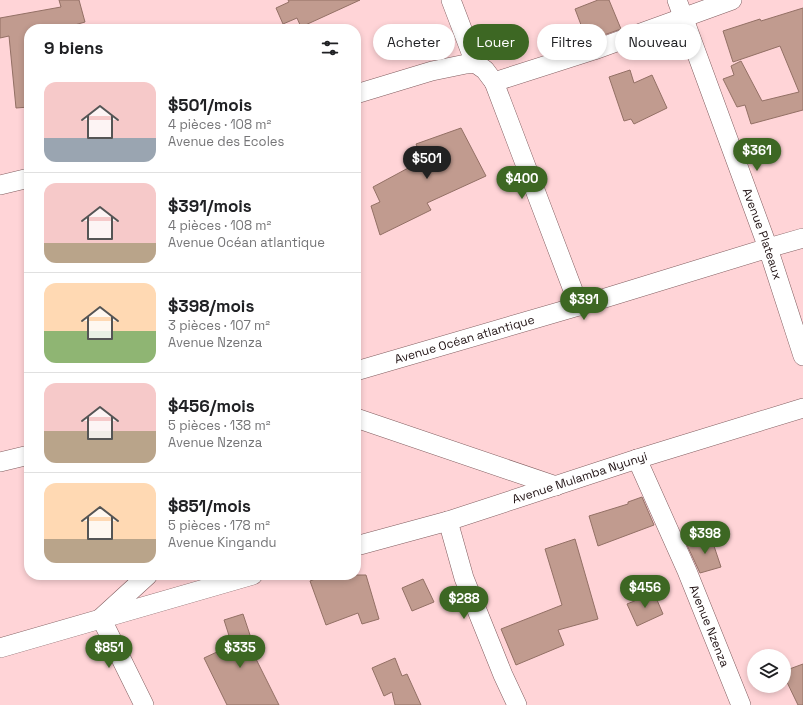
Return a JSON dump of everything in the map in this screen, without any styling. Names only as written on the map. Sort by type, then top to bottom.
[{"type":"street","points":[[451,0],[475,63],[485,70],[494,82],[579,306]]},
{"type":"street","name":"Avenue Plateaux","points":[[677,0],[768,248],[803,356]]},
{"type":"street","points":[[494,82],[594,50],[732,0]]},
{"type":"street","points":[[361,92],[432,70],[453,65],[475,63]]},
{"type":"street","points":[[0,185],[24,179]]},
{"type":"street","name":"Avenue Océan atlantique","points":[[361,370],[579,306],[803,238]]},
{"type":"street","name":"Avenue Mulamba Nyunyi","points":[[361,545],[448,521],[637,459],[803,408]]},
{"type":"street","points":[[361,420],[556,486]]},
{"type":"street","points":[[0,462],[24,456]]},
{"type":"street","name":"Avenue Nzenza","points":[[637,459],[687,571],[741,705]]},
{"type":"street","points":[[448,521],[464,578],[503,675],[517,705]]},
{"type":"street","points":[[101,618],[143,580]]},
{"type":"street","points":[[0,648],[236,580]]},
{"type":"street","points":[[101,618],[144,705]]},
{"type":"building","points":[[59,0],[79,0],[85,22],[78,24],[24,24],[24,107],[16,108],[9,36],[0,38],[0,18],[61,7]]},
{"type":"building","points":[[288,0],[360,0],[308,24],[300,24],[297,18],[283,24],[276,8],[289,2]]},
{"type":"building","points":[[598,0],[609,0],[619,24],[615,24],[615,31],[607,34],[607,24],[581,24],[575,9]]},
{"type":"building","points":[[803,8],[803,110],[751,124],[745,105],[737,107],[723,79],[734,75],[731,66],[741,61],[762,101],[799,92],[780,46],[733,62],[723,31],[760,19],[761,21]]},
{"type":"building","points":[[630,70],[634,83],[652,75],[667,108],[634,124],[631,119],[624,121],[609,77]]},
{"type":"building","points":[[461,128],[486,176],[427,203],[431,210],[380,235],[371,206],[380,202],[373,187],[423,160],[416,144]]},
{"type":"building","points":[[642,497],[654,525],[598,546],[589,516],[628,504],[628,502]]},
{"type":"building","points":[[711,537],[721,567],[700,573],[687,545]]},
{"type":"building","points":[[575,539],[598,619],[558,630],[564,645],[516,665],[501,629],[562,605],[545,549]]},
{"type":"building","points":[[361,575],[366,575],[379,619],[362,624],[358,613],[326,625],[310,581],[361,580]]},
{"type":"building","points":[[423,579],[434,602],[412,611],[402,588]]},
{"type":"building","points":[[654,593],[663,614],[637,626],[627,604]]},
{"type":"building","points":[[243,614],[257,656],[255,657],[279,705],[227,705],[204,658],[232,645],[224,620]]},
{"type":"building","points":[[395,658],[402,676],[407,674],[421,705],[395,705],[392,692],[384,696],[372,668]]},
{"type":"building","points":[[803,664],[803,705],[798,705],[791,690],[791,668]]}]
